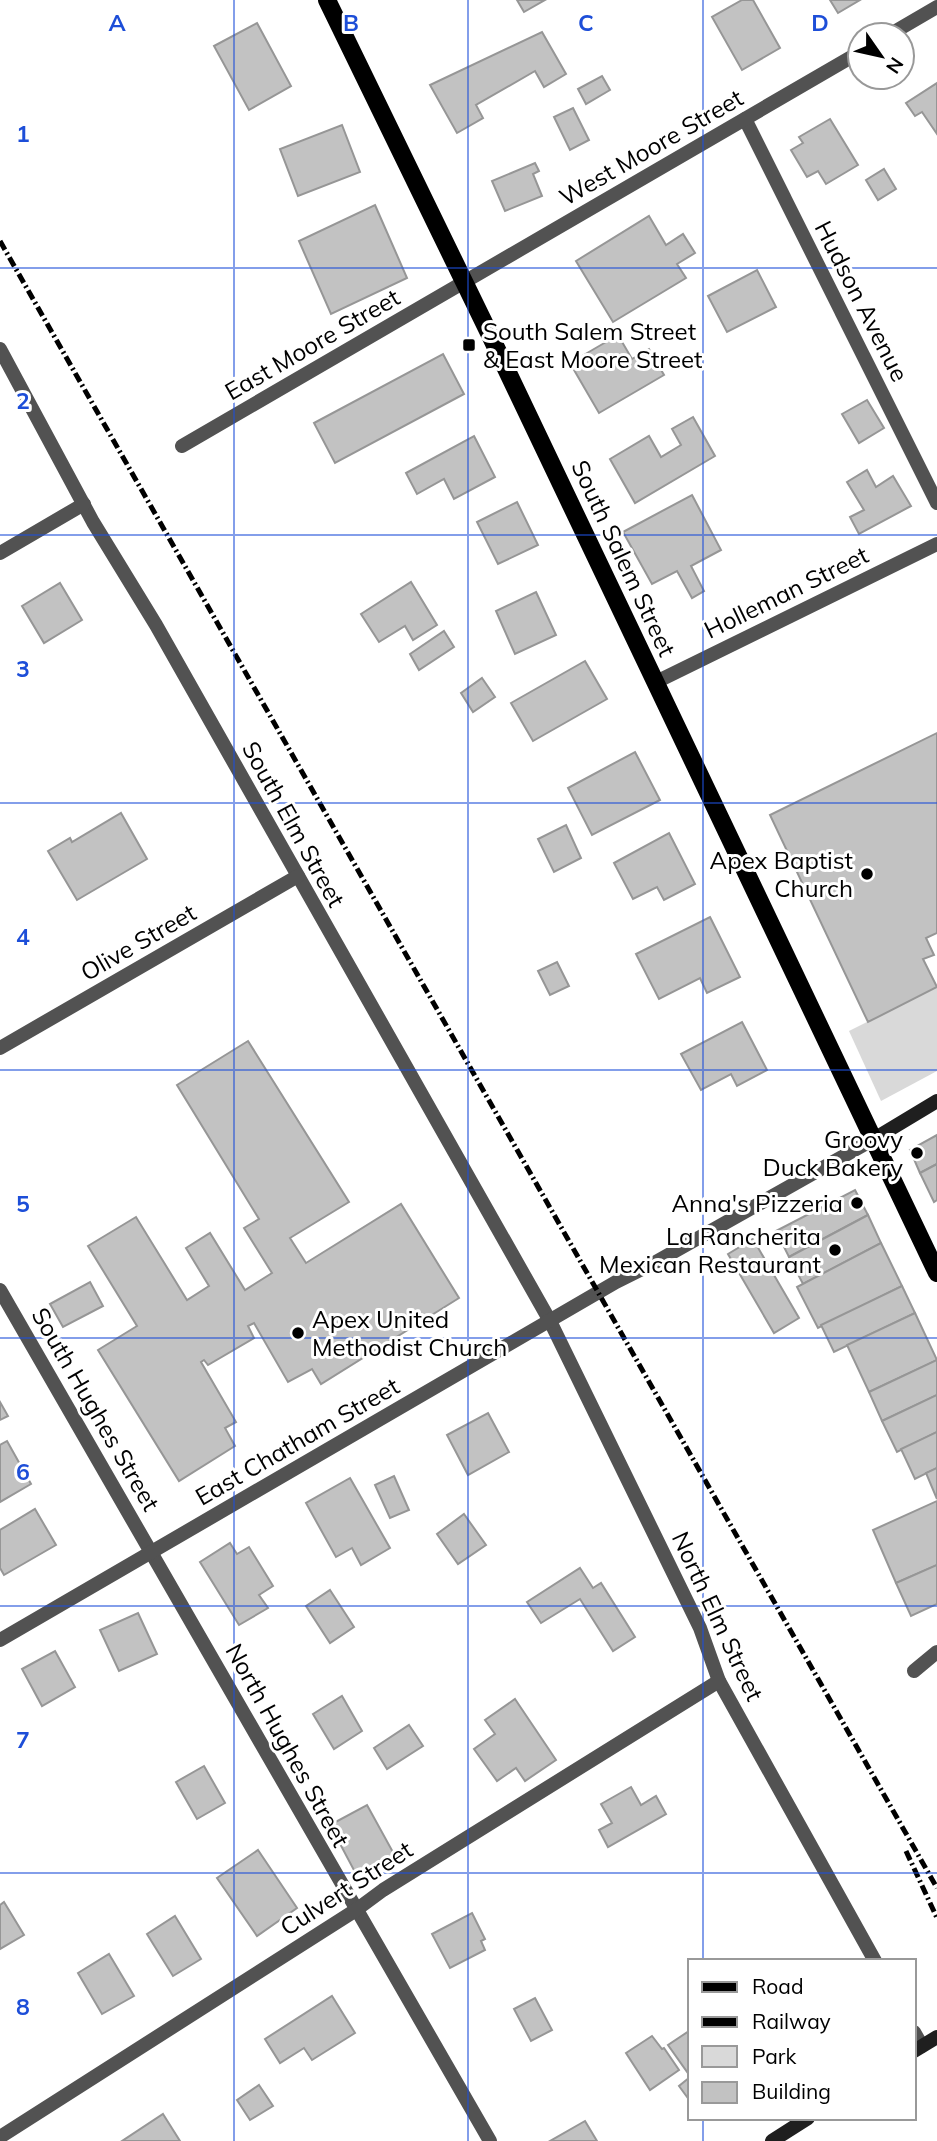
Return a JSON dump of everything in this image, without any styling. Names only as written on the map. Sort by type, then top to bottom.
[{"type":"main road","name":"South Salem Street","points":[[327,0],[465,282],[937,1273]]},
{"type":"street","points":[[913,21],[937,7]]},
{"type":"street","name":"West Moore Street","points":[[465,282],[846,60]]},
{"type":"street","name":"Hudson Avenue","points":[[745,119],[937,503]]},
{"type":"street","name":"East Moore Street","points":[[182,446],[465,282]]},
{"type":"street","name":"South Elm Street","points":[[0,349],[84,504],[156,625],[550,1321]]},
{"type":"street","points":[[0,552],[84,504]]},
{"type":"street","name":"Holleman Street","points":[[656,682],[937,544]]},
{"type":"street","name":"Olive Street","points":[[0,1048],[298,876]]},
{"type":"street","points":[[874,1139],[937,1101]]},
{"type":"street","name":"East Chatham Street","points":[[0,1640],[616,1282],[874,1139]]},
{"type":"street","name":"South Hughes Street","points":[[0,1290],[153,1551]]},
{"type":"street","name":"North Elm Street","points":[[550,1321],[700,1628],[719,1681],[874,1959]]},
{"type":"street","name":"North Hughes Street","points":[[153,1551],[490,2141]]},
{"type":"street","points":[[914,1671],[937,1652]]},
{"type":"street","name":"Culvert Street","points":[[0,2137],[356,1910],[383,1890],[719,1681]]},
{"type":"street","points":[[918,2048],[937,2038]]},
{"type":"street","points":[[772,2141],[805,2120]]},
{"type":"green space","points":[[937,987],[937,1071],[881,1101],[849,1031]]},
{"type":"building","points":[[517,0],[545,0],[524,12]]},
{"type":"building","points":[[742,0],[753,0],[780,48],[742,70],[712,17]]},
{"type":"building","points":[[830,0],[860,0],[838,13]]},
{"type":"building","points":[[257,23],[291,86],[249,110],[214,46]]},
{"type":"building","points":[[542,32],[566,74],[544,87],[535,71],[476,105],[483,118],[457,133],[430,85]]},
{"type":"building","points":[[602,76],[610,90],[586,104],[578,89]]},
{"type":"building","points":[[937,83],[937,134],[922,112],[915,116],[906,103]]},
{"type":"building","points":[[573,108],[589,140],[570,150],[554,117]]},
{"type":"building","points":[[830,119],[858,165],[826,184],[818,171],[807,177],[791,150],[803,143],[799,137]]},
{"type":"building","points":[[342,125],[360,172],[298,196],[280,149]]},
{"type":"building","points":[[535,163],[539,171],[533,174],[542,196],[505,211],[492,181]]},
{"type":"building","points":[[884,169],[896,189],[878,200],[866,180]]},
{"type":"building","points":[[375,205],[407,278],[331,314],[299,241]]},
{"type":"building","points":[[649,216],[666,245],[683,234],[695,253],[677,264],[686,278],[613,322],[576,261]]},
{"type":"building","points":[[757,270],[776,307],[727,332],[708,296]]},
{"type":"building","points":[[618,335],[632,359],[649,349],[664,375],[599,413],[570,363]]},
{"type":"building","points":[[443,354],[464,394],[335,463],[314,423]]},
{"type":"building","points":[[867,400],[884,428],[859,443],[842,414]]},
{"type":"building","points":[[693,417],[715,456],[635,503],[610,459],[649,436],[661,457],[681,445],[672,429]]},
{"type":"building","points":[[474,436],[495,477],[454,499],[444,479],[417,494],[406,473]]},
{"type":"building","points":[[867,470],[876,487],[893,476],[911,506],[859,534],[850,517],[864,510],[847,482]]},
{"type":"building","points":[[692,495],[721,550],[691,566],[704,591],[692,598],[677,571],[652,584],[623,532]]},
{"type":"building","points":[[517,502],[538,545],[498,564],[477,522]]},
{"type":"building","points":[[411,582],[437,625],[413,640],[405,626],[379,642],[361,614]]},
{"type":"building","points":[[60,583],[82,620],[44,643],[22,606]]},
{"type":"building","points":[[536,592],[556,635],[515,654],[496,611]]},
{"type":"building","points":[[444,631],[454,647],[419,670],[410,654]]},
{"type":"building","points":[[585,661],[607,699],[533,741],[511,703]]},
{"type":"building","points":[[482,678],[495,697],[473,712],[461,693]]},
{"type":"building","name":"Apex Baptist Church","points":[[937,733],[937,933],[926,938],[934,955],[923,959],[937,987],[868,1022],[770,815]]},
{"type":"building","points":[[635,752],[660,800],[592,835],[568,788]]},
{"type":"building","points":[[121,813],[147,859],[77,900],[48,851],[70,838],[72,842]]},
{"type":"building","points":[[566,825],[581,858],[554,872],[538,839]]},
{"type":"building","points":[[669,833],[695,884],[664,900],[657,887],[633,899],[614,863]]},
{"type":"building","points":[[710,917],[740,977],[707,993],[700,978],[659,999],[636,954]]},
{"type":"building","points":[[557,962],[569,986],[550,995],[538,971]]},
{"type":"building","points":[[742,1022],[767,1070],[737,1086],[731,1074],[701,1090],[681,1054]]},
{"type":"building","points":[[248,1041],[349,1202],[290,1238],[306,1263],[401,1204],[459,1298],[321,1384],[312,1369],[288,1382],[254,1323],[248,1326],[254,1338],[208,1365],[204,1360],[201,1362],[236,1422],[225,1428],[235,1446],[179,1481],[98,1350],[137,1326],[88,1246],[136,1217],[187,1300],[209,1286],[186,1248],[210,1233],[245,1290],[272,1273],[244,1228],[259,1219],[177,1085]]},
{"type":"building","points":[[937,1135],[937,1164],[920,1173],[910,1150]]},
{"type":"building","points":[[937,1164],[937,1200],[934,1202],[920,1173]]},
{"type":"building","points":[[855,1190],[868,1215],[789,1257],[776,1231]]},
{"type":"building","name":"La Rancherita Mexican Restaurant","points":[[868,1215],[881,1243],[803,1284],[789,1257]]},
{"type":"building","points":[[753,1239],[799,1318],[774,1333],[728,1254]]},
{"type":"building","points":[[881,1243],[902,1286],[818,1328],[797,1287]]},
{"type":"building","points":[[90,1282],[103,1306],[63,1327],[50,1304]]},
{"type":"building","points":[[902,1286],[915,1313],[834,1352],[821,1325]]},
{"type":"building","points":[[915,1313],[937,1360],[869,1392],[847,1345]]},
{"type":"building","points":[[937,1360],[937,1395],[882,1421],[869,1392]]},
{"type":"building","points":[[937,1395],[937,1432],[897,1452],[882,1421]]},
{"type":"building","points":[[0,1402],[8,1416],[0,1420]]},
{"type":"building","points":[[488,1413],[509,1452],[468,1475],[447,1435]]},
{"type":"building","points":[[937,1432],[937,1468],[915,1479],[901,1449]]},
{"type":"building","points":[[7,1441],[31,1484],[0,1502],[0,1445]]},
{"type":"building","points":[[937,1468],[937,1499],[926,1473]]},
{"type":"building","points":[[394,1476],[409,1510],[390,1518],[375,1485]]},
{"type":"building","points":[[350,1478],[390,1548],[361,1565],[352,1548],[336,1557],[306,1503]]},
{"type":"building","points":[[937,1501],[937,1565],[896,1583],[873,1530]]},
{"type":"building","points":[[35,1509],[56,1545],[4,1575],[0,1568],[0,1530]]},
{"type":"building","points":[[464,1514],[486,1545],[458,1564],[437,1534]]},
{"type":"building","points":[[230,1543],[237,1554],[249,1547],[273,1586],[259,1595],[268,1608],[239,1625],[200,1562]]},
{"type":"building","points":[[937,1565],[937,1604],[911,1616],[896,1583]]},
{"type":"building","points":[[580,1568],[593,1588],[601,1583],[635,1637],[613,1651],[580,1599],[541,1623],[527,1602]]},
{"type":"building","points":[[330,1590],[354,1627],[330,1643],[306,1606]]},
{"type":"building","points":[[138,1613],[157,1654],[119,1671],[100,1630]]},
{"type":"building","points":[[55,1651],[75,1687],[42,1706],[22,1669]]},
{"type":"building","points":[[342,1696],[362,1731],[334,1749],[313,1714]]},
{"type":"building","points":[[515,1699],[556,1760],[525,1781],[516,1768],[497,1781],[474,1749],[495,1734],[485,1720]]},
{"type":"building","points":[[409,1725],[423,1746],[387,1769],[374,1748]]},
{"type":"building","points":[[204,1766],[225,1803],[197,1819],[176,1782]]},
{"type":"building","points":[[631,1787],[641,1805],[656,1796],[666,1814],[608,1847],[599,1830],[612,1823],[601,1804]]},
{"type":"building","points":[[367,1805],[394,1854],[356,1874],[330,1825]]},
{"type":"building","points":[[258,1850],[297,1908],[257,1936],[217,1878]]},
{"type":"building","points":[[4,1902],[24,1935],[0,1949],[0,1905]]},
{"type":"building","points":[[472,1913],[485,1939],[481,1941],[485,1950],[450,1968],[432,1934]]},
{"type":"building","points":[[175,1916],[201,1959],[173,1976],[147,1934]]},
{"type":"building","points":[[109,1954],[134,1996],[102,2014],[78,1973]]},
{"type":"building","points":[[332,1996],[355,2033],[312,2060],[304,2048],[280,2063],[265,2039]]},
{"type":"building","points":[[535,1998],[552,2030],[531,2041],[514,2009]]},
{"type":"building","points":[[688,2032],[688,2073],[668,2045]]},
{"type":"building","points":[[652,2036],[679,2070],[650,2090],[626,2053]]},
{"type":"building","points":[[688,2079],[688,2098],[679,2086]]},
{"type":"building","points":[[259,2085],[273,2106],[250,2120],[237,2100]]},
{"type":"building","points":[[163,2114],[180,2141],[122,2141]]},
{"type":"building","points":[[585,2121],[597,2141],[550,2141]]},
{"type":"railway","points":[[0,241],[937,1888]]},
{"type":"railway","points":[[906,1851],[937,1918]]},
{"type":"place","name":"South Salem Street & East Moore Street","points":[[469,345]]},
{"type":"place","name":"Apex Baptist Church","points":[[867,874]]},
{"type":"place","name":"Groovy Duck Bakery","points":[[917,1153]]},
{"type":"place","name":"Anna's Pizzeria","points":[[857,1203]]},
{"type":"place","name":"La Rancherita Mexican Restaurant","points":[[835,1250]]},
{"type":"place","name":"Apex United Methodist Church","points":[[298,1333]]}]
